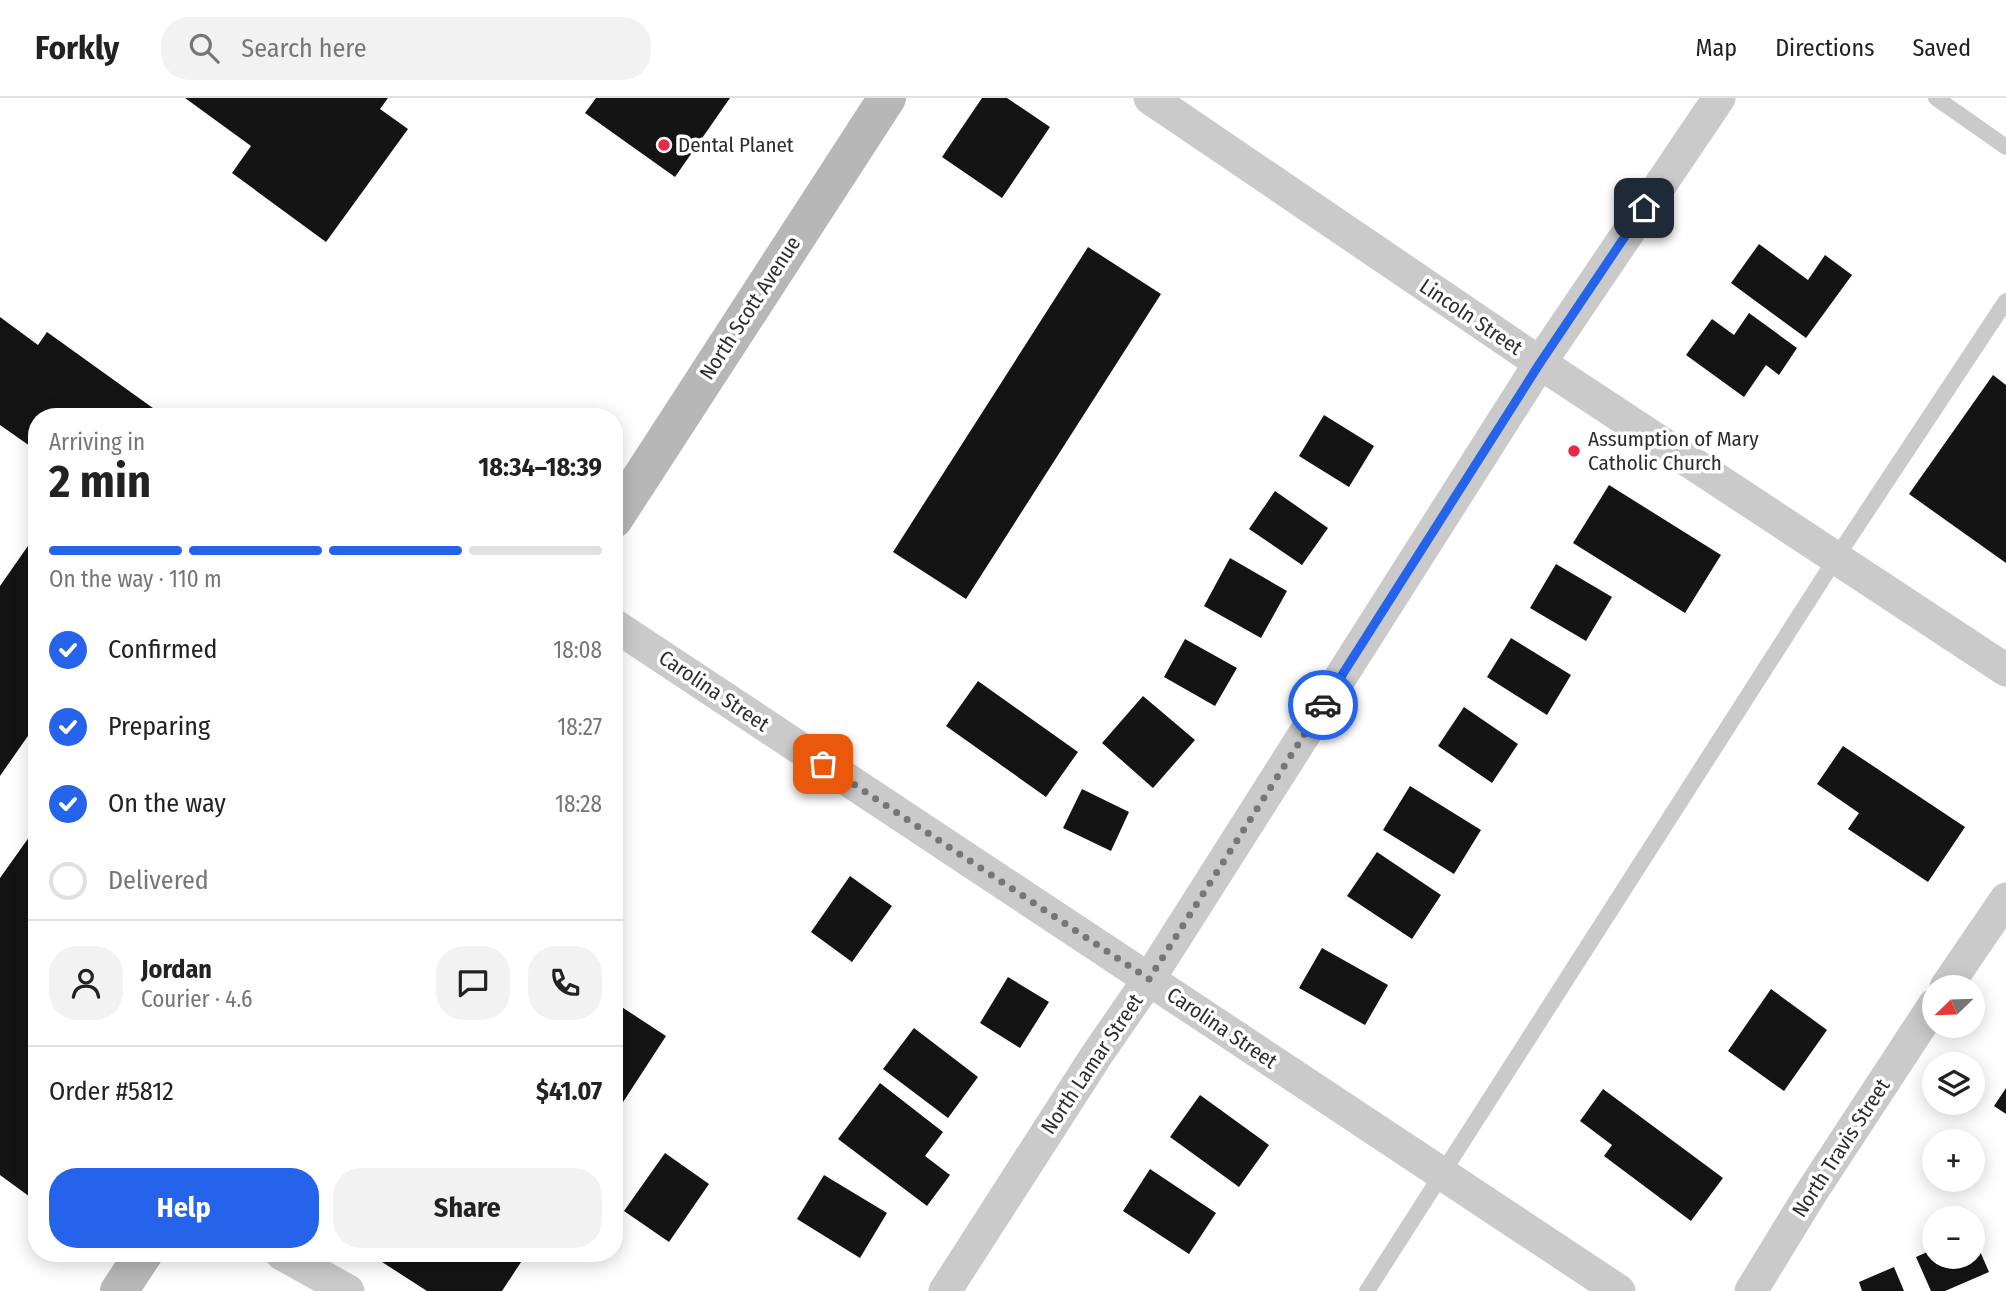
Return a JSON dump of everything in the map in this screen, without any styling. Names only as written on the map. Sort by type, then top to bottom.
[{"type":"main road","name":"North Scott Avenue","points":[[623,505],[887,98]]},
{"type":"main road","points":[[119,1291],[138,1262]]},
{"type":"street","name":"Lincoln Street","points":[[1150,98],[1540,363],[2006,670]]},
{"type":"street","name":"North Lamar Street","points":[[945,1291],[1096,1056],[1149,979],[1540,363],[1719,98]]},
{"type":"street","name":"Carolina Street","points":[[623,631],[1619,1291]]},
{"type":"street","points":[[1954,975],[2006,899]]},
{"type":"street","name":"North Travis Street","points":[[1751,1291],[1811,1193],[1922,1023]]},
{"type":"street","points":[[296,1262],[348,1291]]},
{"type":"lane","points":[[1936,98],[2006,147]]},
{"type":"lane","points":[[1367,1291],[1836,558],[2006,302]]},
{"type":"building","points":[[185,98],[388,98],[380,109],[408,129],[326,242],[232,173],[251,146]]},
{"type":"building","name":"Dental Planet","points":[[596,98],[730,98],[675,177],[585,113]]},
{"type":"building","points":[[982,98],[1007,98],[1050,127],[1002,198],[942,157]]},
{"type":"building","points":[[1759,244],[1808,280],[1825,255],[1852,275],[1806,338],[1731,283]]},
{"type":"building","points":[[1088,247],[1161,294],[966,599],[893,552]]},
{"type":"building","points":[[1749,313],[1797,348],[1779,375],[1766,365],[1744,397],[1686,355],[1712,319],[1734,335]]},
{"type":"building","points":[[0,317],[38,345],[47,332],[153,408],[28,408],[28,445],[0,425]]},
{"type":"building","points":[[1993,375],[2006,385],[2006,563],[1909,494]]},
{"type":"building","points":[[1324,415],[1374,446],[1349,487],[1299,456]]},
{"type":"building","points":[[1609,485],[1721,555],[1685,613],[1573,543]]},
{"type":"building","points":[[1275,491],[1328,528],[1302,565],[1249,529]]},
{"type":"building","points":[[28,546],[28,736],[0,776],[0,586]]},
{"type":"building","points":[[1230,558],[1287,591],[1261,638],[1204,606]]},
{"type":"building","points":[[1556,564],[1612,597],[1586,641],[1530,608]]},
{"type":"building","points":[[1511,638],[1571,675],[1547,715],[1487,677]]},
{"type":"building","points":[[1185,639],[1237,668],[1215,706],[1164,677]]},
{"type":"building","points":[[978,681],[1078,752],[1046,797],[946,726]]},
{"type":"building","points":[[1143,696],[1195,740],[1153,788],[1102,743]]},
{"type":"building","points":[[1464,707],[1518,744],[1492,783],[1438,746]]},
{"type":"building","points":[[1843,746],[1965,827],[1928,882],[1848,829],[1859,813],[1817,784]]},
{"type":"building","points":[[1410,786],[1481,830],[1454,874],[1383,830]]},
{"type":"building","points":[[1082,789],[1129,812],[1111,851],[1063,828]]},
{"type":"building","points":[[28,839],[28,1195],[0,1175],[0,878]]},
{"type":"building","points":[[1377,852],[1441,895],[1412,939],[1347,896]]},
{"type":"building","points":[[850,876],[892,906],[852,962],[811,932]]},
{"type":"building","points":[[1322,948],[1388,985],[1365,1025],[1299,988]]},
{"type":"building","points":[[1008,977],[1049,1002],[1020,1048],[980,1023]]},
{"type":"building","points":[[1771,989],[1827,1030],[1784,1091],[1728,1051]]},
{"type":"building","points":[[623,1008],[666,1036],[623,1102]]},
{"type":"building","points":[[914,1028],[978,1077],[948,1118],[883,1069]]},
{"type":"building","points":[[880,1083],[943,1132],[925,1156],[950,1175],[927,1206],[838,1139]]},
{"type":"building","points":[[2006,1088],[2006,1114],[1994,1106]]},
{"type":"building","points":[[1603,1089],[1723,1178],[1691,1221],[1604,1156],[1612,1145],[1580,1121]]},
{"type":"building","points":[[1200,1095],[1269,1145],[1239,1187],[1170,1137]]},
{"type":"building","points":[[665,1153],[709,1184],[669,1242],[624,1211]]},
{"type":"building","points":[[1150,1169],[1216,1213],[1189,1254],[1123,1211]]},
{"type":"building","points":[[824,1175],[887,1213],[860,1258],[797,1219]]},
{"type":"building","points":[[1922,1254],[1922,1269],[1985,1269],[1985,1263],[1989,1272],[1945,1291],[1931,1291],[1916,1257]]},
{"type":"building","points":[[382,1262],[521,1262],[502,1291],[427,1291]]},
{"type":"building","points":[[1894,1267],[1904,1291],[1862,1291],[1859,1282]]},
{"type":"way so far","points":[[823,764],[1149,979],[1323,705]]},
{"type":"place","name":"Dental Planet","points":[[664,145]]},
{"type":"place","name":"Assumption of Mary Catholic Church","points":[[1574,451]]},
{"type":"route","points":[[1323,705],[1540,363],[1644,208]]}]
